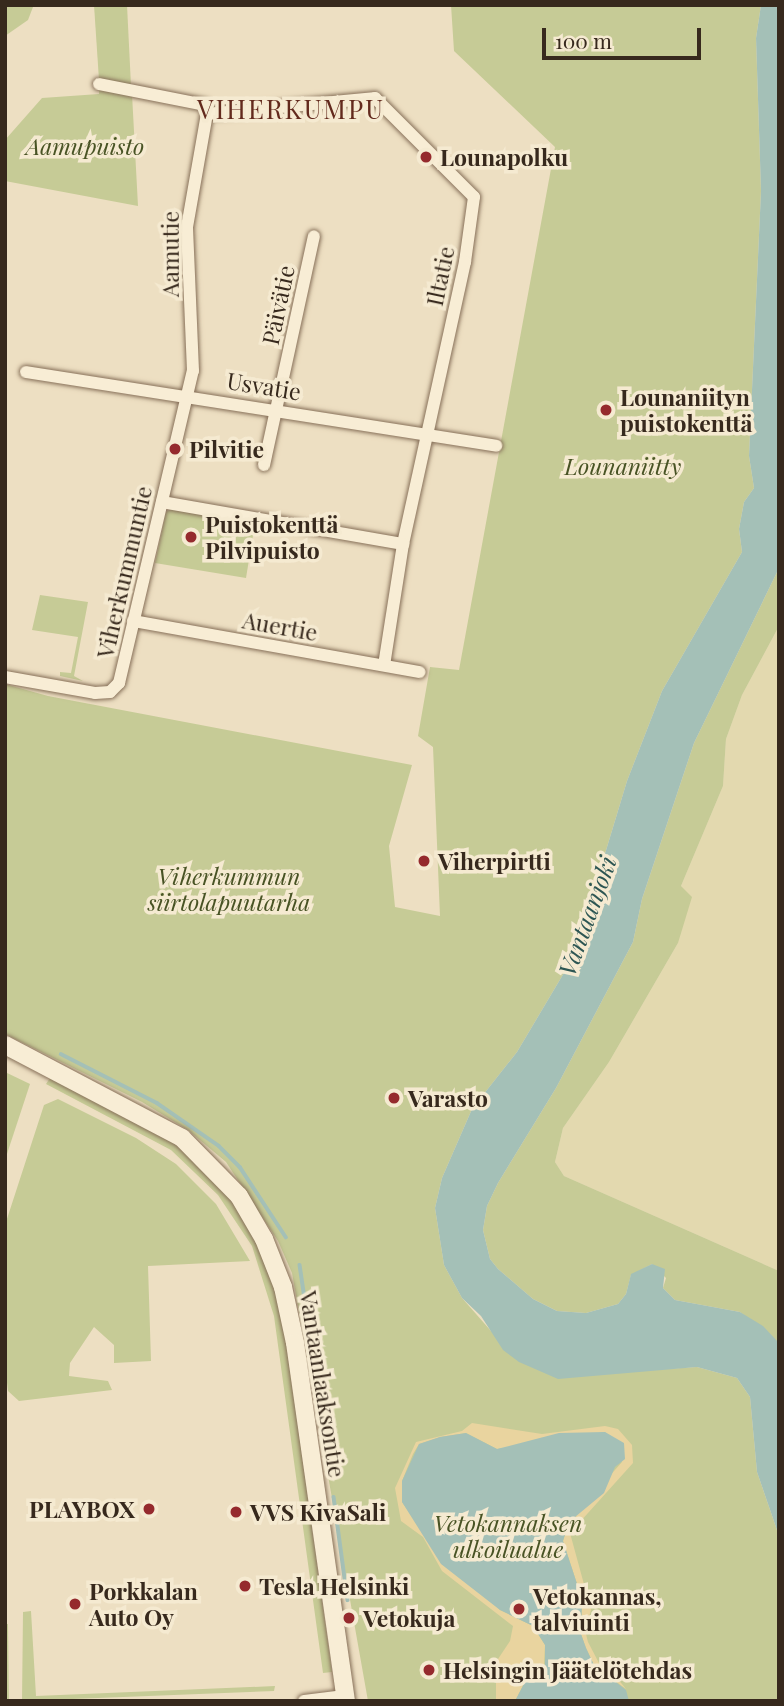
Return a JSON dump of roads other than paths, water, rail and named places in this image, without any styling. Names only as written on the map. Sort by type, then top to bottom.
[{"type":"main road","name":"Vantaanlaaksontie","points":[[5,1045],[182,1138],[232,1188],[264,1239],[284,1287],[295,1343],[346,1698]]},
{"type":"street","points":[[99,84],[205,105],[207,114]]},
{"type":"street","name":"Iltatie","points":[[207,114],[375,98],[469,189],[474,213],[403,544],[384,665]]},
{"type":"street","name":"Aamutie","points":[[187,395],[193,357],[187,227],[207,114]]},
{"type":"street","name":"Päivätie","points":[[264,465],[314,236]]},
{"type":"street","name":"Usvatie","points":[[26,372],[278,409],[496,446]]},
{"type":"street","name":"Viherkummuntie","points":[[5,677],[110,692],[122,675],[187,395]]},
{"type":"street","points":[[162,502],[403,544]]},
{"type":"street","name":"Auertie","points":[[133,621],[420,672]]},
{"type":"street","points":[[304,1701],[346,1698]]},
{"type":"water","name":"Vantaanjoki","points":[[761,5],[779,5],[779,568],[694,743],[642,899],[633,942],[556,1088],[498,1183],[487,1206],[483,1230],[490,1259],[498,1269],[533,1299],[557,1311],[586,1313],[618,1304],[626,1294],[631,1274],[652,1264],[665,1269],[663,1288],[675,1300],[740,1312],[763,1326],[779,1343],[779,1536],[757,1472],[750,1397],[737,1378],[697,1367],[558,1379],[519,1362],[503,1350],[481,1316],[462,1298],[444,1265],[435,1208],[442,1178],[472,1109],[517,1052],[574,956],[627,781],[662,691],[742,552],[739,529],[744,502],[754,488],[749,456],[761,191],[756,38]]},
{"type":"water","points":[[605,1432],[624,1443],[625,1459],[615,1467],[604,1493],[569,1522],[563,1541],[582,1599],[581,1634],[586,1648],[594,1665],[626,1690],[629,1701],[515,1701],[528,1676],[545,1665],[545,1645],[533,1626],[500,1610],[441,1564],[402,1502],[402,1481],[419,1444],[440,1437],[466,1433],[497,1449],[559,1433]]},
{"type":"waterway","points":[[61,1054],[157,1103],[219,1146],[240,1167],[286,1237]]},
{"type":"waterway","points":[[300,1265],[330,1468]]},
{"type":"waterway","points":[[334,1497],[348,1600]]},
{"type":"place","name":"Lounapolku","points":[[426,157]]},
{"type":"place","name":"Lounaniityn puistokenttä","points":[[606,410]]},
{"type":"place","name":"Pilvitie","points":[[175,449]]},
{"type":"place","name":"Puistokenttä Pilvipuisto","points":[[191,537]]},
{"type":"place","name":"Viherpirtti","points":[[424,861]]},
{"type":"place","name":"Varasto","points":[[394,1098]]},
{"type":"place","name":"PLAYBOX","points":[[149,1509]]},
{"type":"place","name":"VVS KivaSali","points":[[236,1512]]},
{"type":"place","name":"Tesla Helsinki","points":[[245,1586]]},
{"type":"place","name":"Porkkalan Auto Oy","points":[[75,1604]]},
{"type":"place","name":"Vetokannas, talviuinti","points":[[519,1609]]},
{"type":"place","name":"Vetokuja","points":[[349,1618]]},
{"type":"place","name":"Helsingin Jäätelötehdas","points":[[429,1670]]},
{"type":"district","name":"VIHERKUMPU","points":[[291,109]]},
{"type":"park label","name":"Aamupuisto","points":[[85,146]]},
{"type":"park label","name":"Lounaniitty","points":[[623,466]]},
{"type":"park label","name":"Viherkummun siirtolapuutarha","points":[[229,889]]},
{"type":"park label","name":"Vetokannaksen ulkoilualue","points":[[508,1536]]}]
